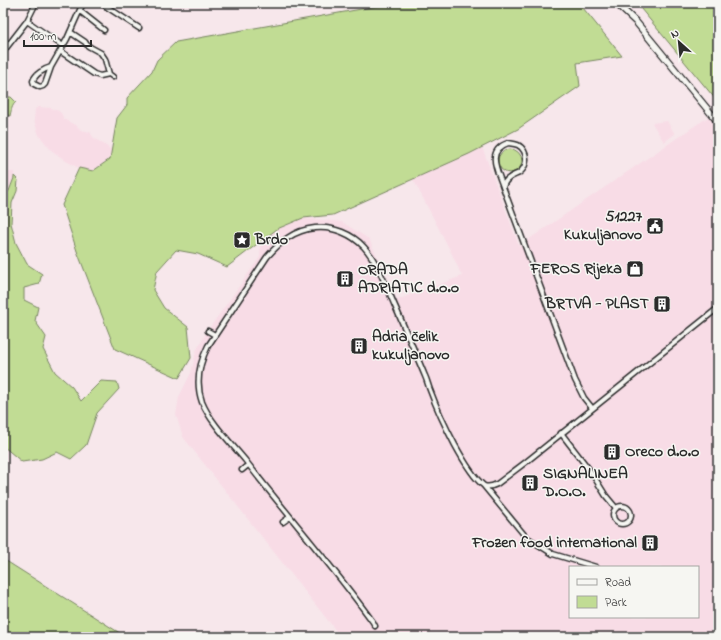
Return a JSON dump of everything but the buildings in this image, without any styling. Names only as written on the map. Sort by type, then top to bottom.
[{"type":"main road","points":[[616,3],[636,22],[718,122]]},
{"type":"street","points":[[3,52],[27,21],[36,3]]},
{"type":"street","points":[[51,67],[46,68],[35,76],[33,81],[34,84],[40,87],[46,84],[51,67],[70,32],[83,3]]},
{"type":"street","points":[[101,3],[139,28]]},
{"type":"street","points":[[80,11],[104,30]]},
{"type":"street","points":[[27,21],[63,46]]},
{"type":"street","points":[[60,51],[94,74],[100,76],[111,75],[101,53],[87,45],[70,32]]},
{"type":"street","points":[[503,187],[509,177],[520,172],[526,164],[525,153],[518,144],[503,145],[499,148],[496,152],[494,163],[575,380],[584,398],[592,408]]},
{"type":"street","points":[[375,626],[355,596],[210,416],[202,401],[200,392],[198,377],[201,361],[208,346],[267,257],[284,239],[301,230],[319,227],[335,229],[354,238],[365,248],[388,290],[451,438],[469,468],[526,537],[553,554],[593,566]]},
{"type":"street","points":[[272,239],[278,245]]},
{"type":"street","points":[[484,486],[488,487],[497,484],[526,462],[718,308]]},
{"type":"street","points":[[208,331],[215,335]]},
{"type":"street","points":[[561,433],[616,508]]},
{"type":"street","points":[[242,470],[248,465]]},
{"type":"street","points":[[621,506],[629,510],[631,516],[628,521],[623,524],[615,521],[613,513],[616,508],[621,506]]},
{"type":"street","points":[[283,522],[290,517]]},
{"type":"shaded area","points":[[39,107],[57,110],[61,113],[64,119],[76,125],[81,130],[90,132],[93,137],[112,150],[110,159],[93,171],[79,168],[66,161],[51,150],[39,135],[34,120],[35,109]]},
{"type":"shaded area","points":[[718,111],[718,637],[341,637],[183,437],[176,415],[179,397],[191,373],[196,351],[208,330],[260,257],[261,241],[277,229],[303,218],[342,222],[369,239],[397,300],[462,276],[413,179],[482,147],[519,246]]},
{"type":"shaded area","points":[[667,121],[675,134],[664,142],[652,123]]},
{"type":"shaded area","points":[[3,172],[14,172],[14,178],[9,191],[3,196]]},
{"type":"green space","points":[[395,3],[579,3],[622,56],[577,63],[580,86],[518,129],[469,154],[333,215],[303,218],[277,229],[227,267],[198,254],[176,250],[157,271],[153,290],[164,308],[188,327],[191,358],[179,378],[115,349],[77,251],[62,205],[79,168],[93,171],[110,159],[117,118],[127,105],[127,98],[152,71],[157,60],[176,42]]},
{"type":"green space","points":[[636,3],[718,3],[718,101],[717,101]]},
{"type":"green space","points":[[3,86],[8,97],[11,97],[16,102],[10,116],[3,113]]},
{"type":"green space","points":[[510,149],[515,150],[521,156],[521,166],[515,172],[510,173],[505,172],[499,166],[498,161],[499,156],[505,150]]},
{"type":"green space","points":[[14,176],[18,180],[17,191],[12,203],[11,223],[16,243],[27,264],[42,274],[39,284],[24,288],[24,300],[38,307],[35,321],[46,337],[43,349],[55,372],[72,387],[81,401],[101,381],[117,382],[119,389],[97,413],[86,445],[71,459],[57,452],[42,459],[22,462],[3,446],[3,197],[9,191]]},
{"type":"green space","points":[[3,559],[126,637],[3,637]]},
{"type":"place","name":"51227 Kukuljanovo","points":[[655,226]]},
{"type":"place","name":"Brdo","points":[[242,240]]},
{"type":"place","name":"FEROS Rijeka","points":[[635,269]]},
{"type":"place","name":"ORADA ADRIATIC d.o.o","points":[[345,279]]},
{"type":"place","name":"BRTVA - PLAST","points":[[662,304]]},
{"type":"place","name":"Adria čelik kukuljanovo","points":[[359,346]]},
{"type":"place","name":"Oreco d.o.o","points":[[612,452]]},
{"type":"place","name":"SIGNALINEA D.O.O.","points":[[530,483]]},
{"type":"place","name":"Frozen food international","points":[[650,543]]}]
